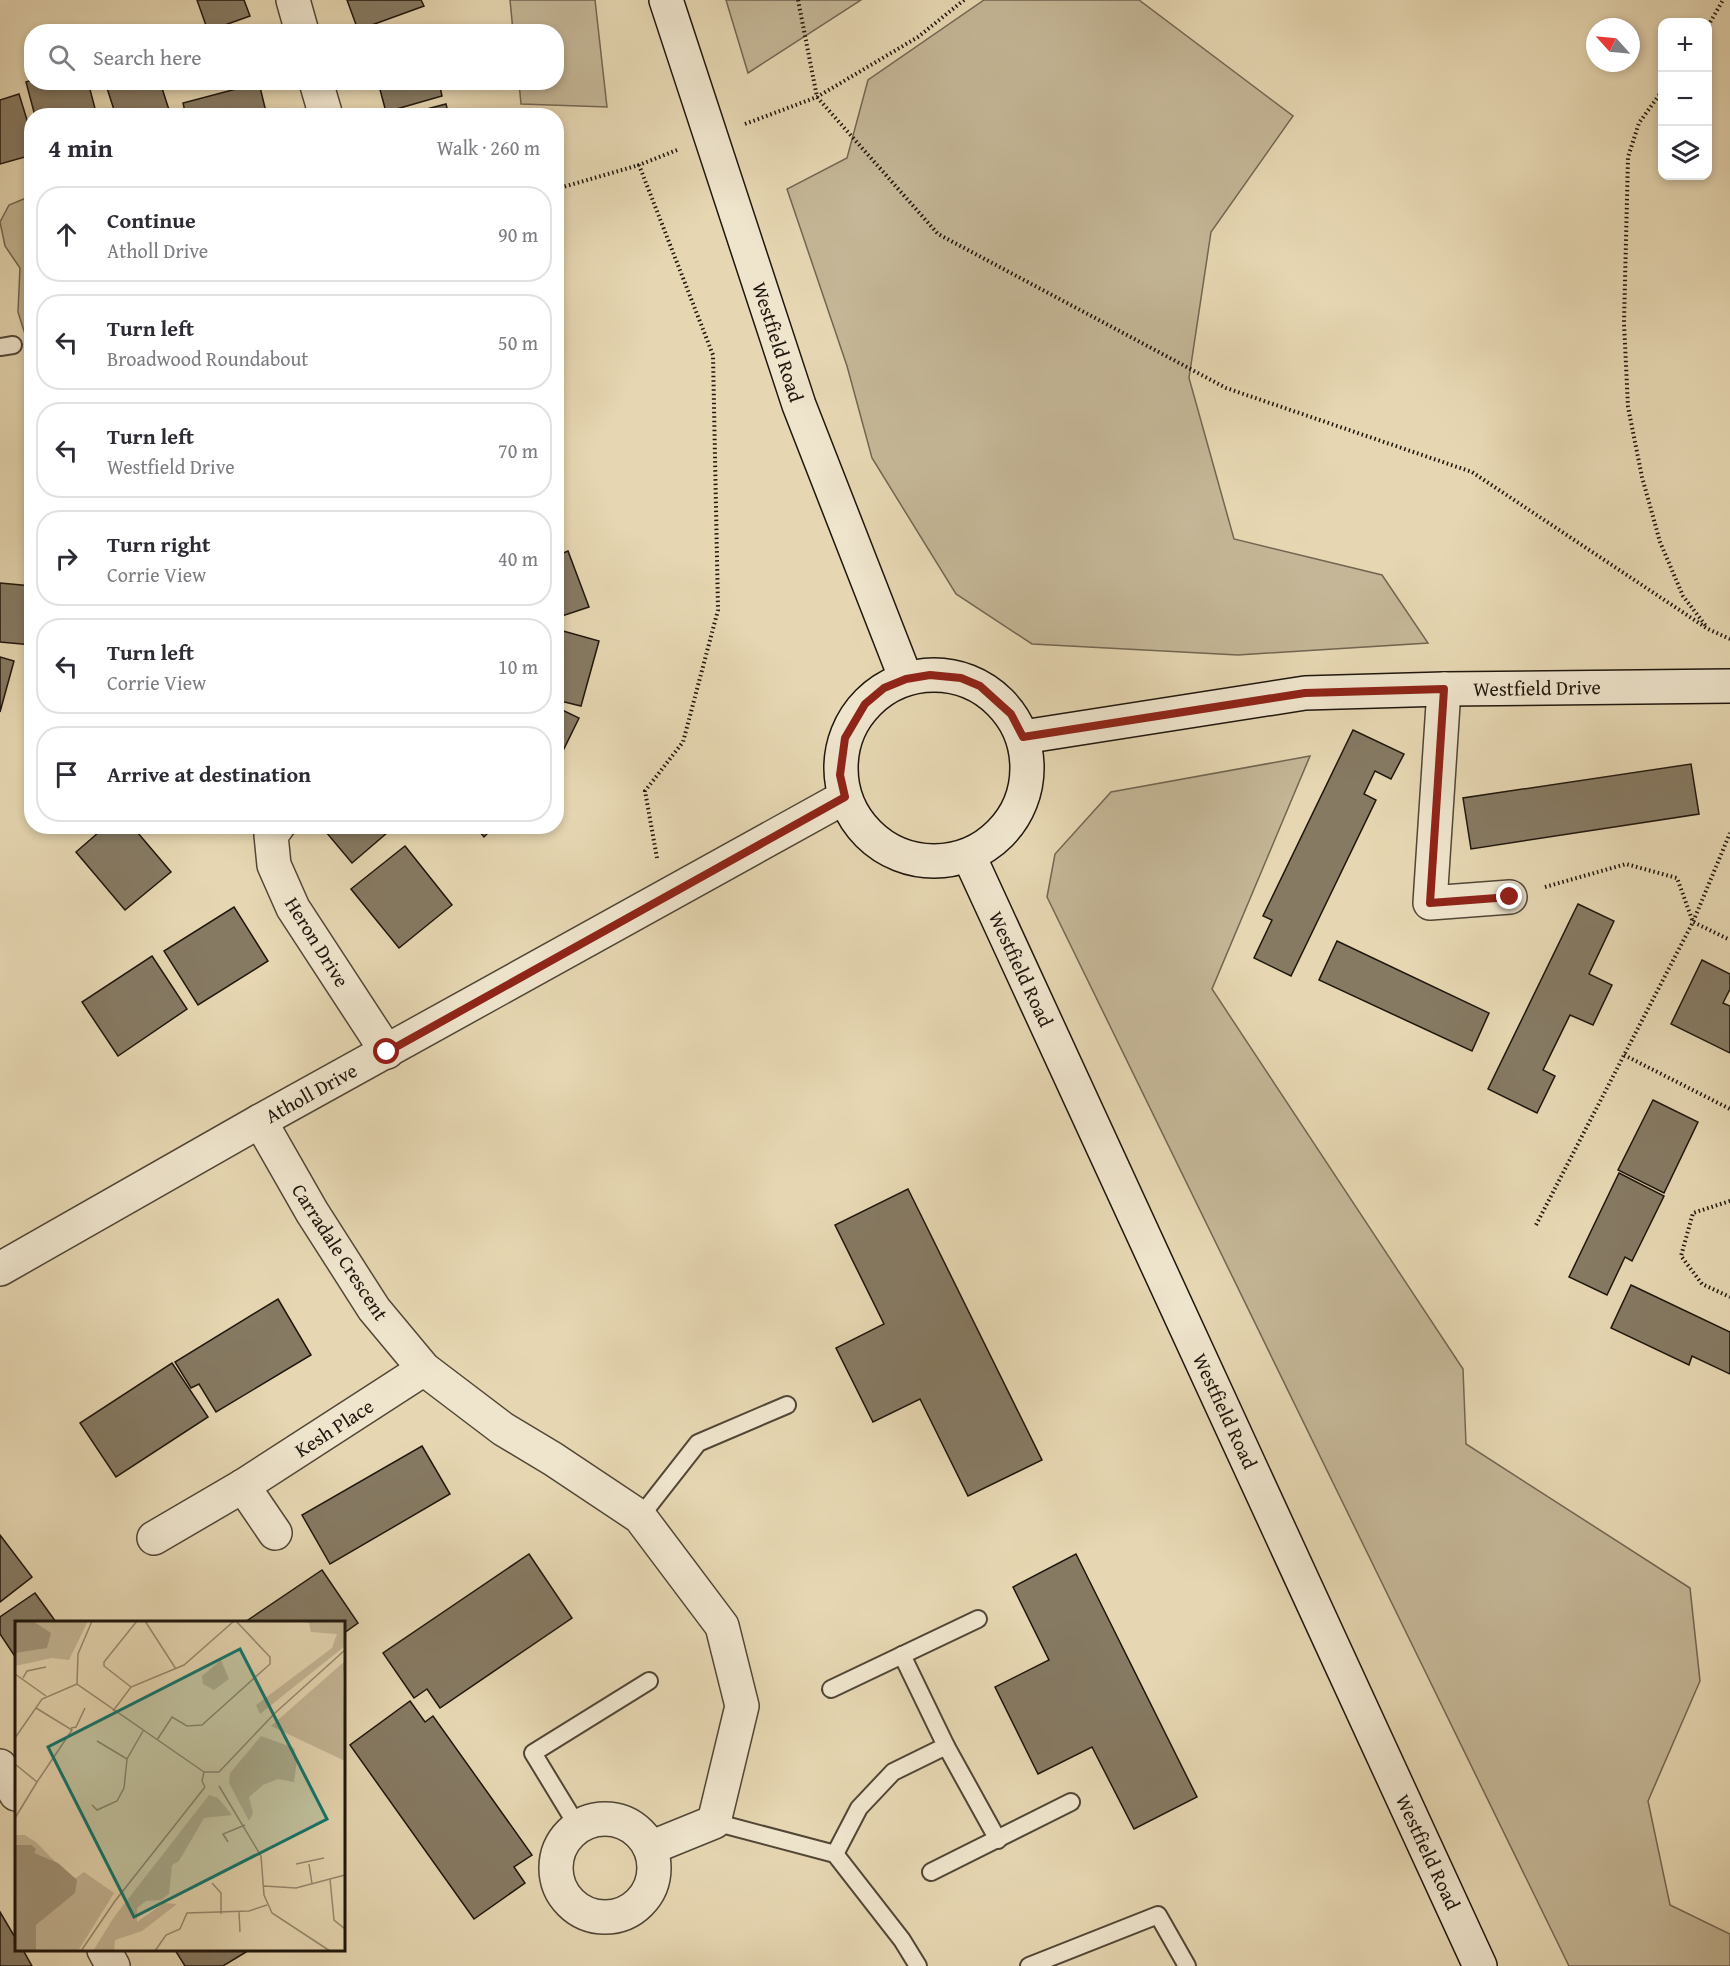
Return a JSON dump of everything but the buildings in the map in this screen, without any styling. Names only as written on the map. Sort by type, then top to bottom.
[{"type":"street","points":[[293,0],[300,24]]},
{"type":"street","name":"Westfield Road","points":[[666,0],[799,405],[906,679]]},
{"type":"street","points":[[318,90],[324,108]]},
{"type":"street","points":[[930,675],[961,678],[980,686],[1011,714],[1023,737],[1028,765],[1021,803],[1010,824],[986,847],[969,856],[938,862],[911,860],[872,839],[859,825],[845,797],[840,775],[845,738],[865,704],[884,688],[906,679],[930,675]]},
{"type":"street","name":"Westfield Drive","points":[[1023,737],[1305,693],[1730,686]]},
{"type":"street","points":[[1444,689],[1430,903],[1510,897]]},
{"type":"street","name":"Atholl Drive","points":[[0,1269],[260,1121],[845,797]]},
{"type":"street","name":"Heron Drive","points":[[272,834],[274,865],[293,908],[387,1052]]},
{"type":"street","name":"Westfield Road","points":[[969,856],[1480,1966]]},
{"type":"street","name":"Carradale Crescent","points":[[260,1121],[312,1212],[374,1309],[424,1369],[503,1429],[640,1516],[722,1626],[742,1706],[714,1822]]},
{"type":"street","name":"Kesh Place","points":[[154,1538],[243,1486],[424,1369]]},
{"type":"street","points":[[243,1486],[275,1533]]},
{"type":"street","points":[[0,1766],[15,1792]]},
{"type":"street","points":[[598,1819],[614,1819],[630,1825],[642,1835],[651,1848],[654,1864],[653,1881],[646,1896],[634,1908],[619,1915],[603,1918],[587,1914],[573,1906],[562,1893],[556,1877],[556,1861],[560,1846],[578,1827],[598,1819]]},
{"type":"street","points":[[651,1848],[714,1822]]},
{"type":"street","points":[[105,1951],[113,1966]]},
{"type":"lane","points":[[640,1516],[698,1443],[787,1405]]},
{"type":"lane","points":[[831,1689],[978,1619]]},
{"type":"lane","points":[[902,1655],[946,1746],[998,1840]]},
{"type":"lane","points":[[578,1827],[533,1753],[649,1681]]},
{"type":"lane","points":[[835,1854],[859,1808],[893,1772],[946,1746]]},
{"type":"lane","points":[[931,1872],[1071,1802]]},
{"type":"lane","points":[[714,1822],[835,1854],[902,1940],[918,1966]]},
{"type":"lane","points":[[1029,1966],[1158,1915],[1187,1966]]},
{"type":"path","points":[[798,0],[817,96],[938,234],[1226,388],[1472,472],[1708,628],[1730,639]]},
{"type":"path","points":[[745,124],[817,96],[918,37],[964,0]]},
{"type":"path","points":[[1712,18],[1723,0]]},
{"type":"path","points":[[1658,97],[1639,123],[1628,157],[1624,323],[1628,407],[1642,477],[1660,542],[1683,596],[1708,628]]},
{"type":"path","points":[[564,187],[639,165],[677,150]]},
{"type":"path","points":[[639,165],[713,355],[718,610],[683,742],[645,791],[664,897]]},
{"type":"path","points":[[1536,1225],[1693,922],[1730,833]]},
{"type":"path","points":[[1510,897],[1626,864],[1677,878],[1693,922],[1730,940]]},
{"type":"path","points":[[1624,1055],[1730,1109]]},
{"type":"path","points":[[1730,1201],[1694,1213],[1680,1256],[1702,1284],[1730,1297]]},
{"type":"shaded area","points":[[510,0],[595,0],[607,107],[521,104],[520,90],[564,90],[564,24],[512,24]]},
{"type":"shaded area","points":[[726,0],[861,0],[748,73]]},
{"type":"shaded area","points":[[984,0],[1139,0],[1293,116],[1211,232],[1189,378],[1234,539],[1382,575],[1428,643],[1238,655],[1032,644],[956,594],[872,458],[847,366],[787,189],[847,158],[868,80]]},
{"type":"shaded area","points":[[24,199],[24,331],[18,312],[20,268],[5,246],[0,222],[9,205]]},
{"type":"shaded area","points":[[1310,756],[1212,989],[1463,1369],[1466,1444],[1690,1588],[1700,1681],[1648,1801],[1670,1905],[1730,1934],[1730,1966],[1569,1966],[1047,897],[1055,854],[1111,792]]},
{"type":"route","points":[[387,1052],[845,797],[840,775],[845,738],[865,704],[884,688],[906,679],[930,675],[961,678],[980,686],[1011,714],[1023,737],[1305,693],[1444,689],[1430,903],[1510,897]]}]
